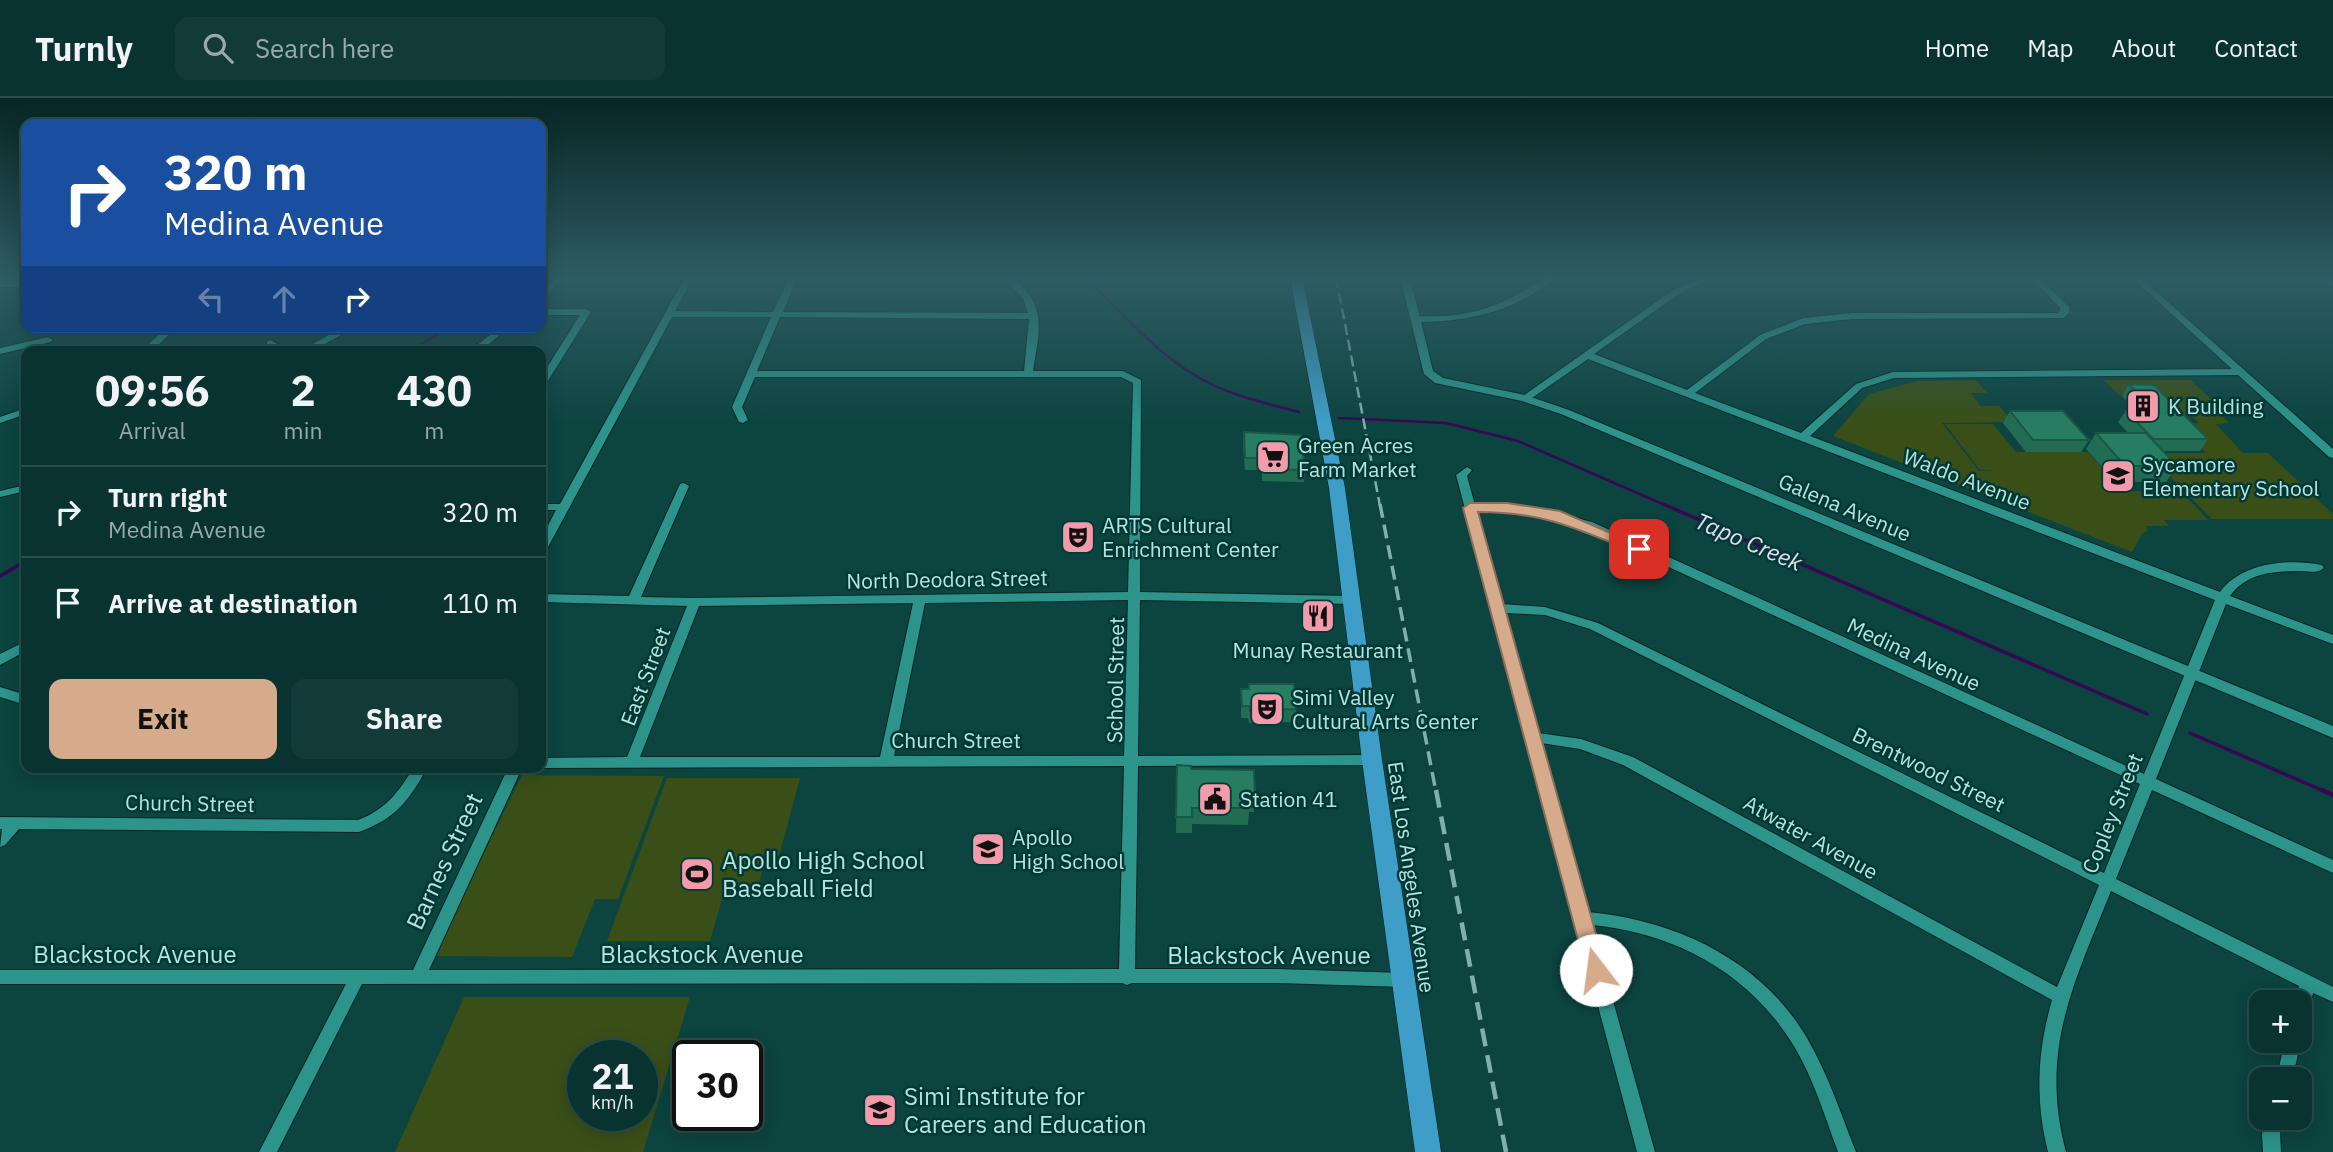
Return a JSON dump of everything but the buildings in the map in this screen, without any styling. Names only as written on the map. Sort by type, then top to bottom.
[{"type":"main road","name":"East Los Angeles Avenue","points":[[1304,326],[1328,437],[1353,600],[1371,760],[1428,1152]]},
{"type":"street","points":[[546,376],[578,326]]},
{"type":"street","points":[[546,540],[662,326]]},
{"type":"street","points":[[743,420],[737,407],[772,326]]},
{"type":"street","points":[[751,374],[1028,374],[1034,326]]},
{"type":"street","name":"Galena Avenue","points":[[1418,326],[1432,377],[1525,398],[1577,417],[2333,732]]},
{"type":"street","points":[[1525,398],[1628,326]]},
{"type":"street","points":[[1690,392],[1763,337],[1790,326]]},
{"type":"street","points":[[2190,326],[2333,455]]},
{"type":"street","points":[[152,346],[166,333]]},
{"type":"street","points":[[315,346],[339,333]]},
{"type":"street","points":[[480,346],[498,333]]},
{"type":"street","points":[[22,346],[48,340]]},
{"type":"street","points":[[270,342],[276,346]]},
{"type":"street","points":[[0,351],[21,346]]},
{"type":"street","name":"Waldo Avenue","points":[[1587,355],[1690,392],[2333,640]]},
{"type":"street","points":[[1804,436],[1859,386],[1893,375],[2242,372]]},
{"type":"street","name":"School Street","points":[[1028,374],[1123,374],[1139,384],[1127,978]]},
{"type":"street","points":[[0,419],[21,413]]},
{"type":"street","points":[[1467,470],[1461,475],[1646,1152]]},
{"type":"street","points":[[634,599],[684,486]]},
{"type":"street","points":[[0,494],[21,489]]},
{"type":"street","points":[[546,507],[564,507]]},
{"type":"street","name":"Medina Avenue","points":[[1470,508],[1532,510],[1588,526],[2333,867]]},
{"type":"street","name":"Copley Street","points":[[2057,1152],[2045,1080],[2049,1036],[2061,997],[2222,598],[2238,578],[2259,570],[2318,568]]},
{"type":"street","name":"North Deodora Street","points":[[546,598],[695,602],[1136,596],[1353,600]]},
{"type":"street","points":[[886,762],[920,599]]},
{"type":"street","name":"East Street","points":[[631,764],[695,602]]},
{"type":"street","name":"Brentwood Street","points":[[1498,608],[1545,611],[1594,626],[2333,995]]},
{"type":"street","points":[[0,660],[21,648]]},
{"type":"street","points":[[0,692],[21,698]]},
{"type":"street","name":"Atwater Avenue","points":[[1533,737],[1581,744],[1628,761],[2061,997]]},
{"type":"street","name":"Church Street","points":[[546,763],[1371,760]]},
{"type":"street","points":[[378,819],[400,801],[417,773]]},
{"type":"street","name":"Barnes Street","points":[[418,976],[513,773]]},
{"type":"street","name":"Church Street","points":[[7,823],[359,826],[378,819]]},
{"type":"street","points":[[0,841],[7,823]]},
{"type":"street","points":[[1582,918],[1637,923],[1670,934],[1711,954],[1757,989],[1800,1041],[1847,1152]]},
{"type":"street","points":[[268,1152],[358,976]]},
{"type":"street","name":"Blackstock Avenue","points":[[0,977],[1404,980]]},
{"type":"street","points":[[2306,990],[2308,982]]},
{"type":"street","points":[[2272,1130],[2273,1152]]},
{"type":"green space","points":[[1976,380],[1987,393],[1971,393],[1980,406],[1999,406],[2013,422],[1942,423],[1979,471],[1995,470],[1980,470],[1945,424],[1993,424],[2016,452],[2088,452],[2122,491],[2181,491],[2208,520],[2164,520],[2169,526],[2146,526],[2148,530],[2142,534],[2132,552],[1833,436],[1869,394],[1917,381]]},
{"type":"green space","points":[[2104,380],[2191,380],[2218,406],[2213,407],[2229,423],[2216,424],[2243,453],[2268,453],[2333,514],[2333,519],[2212,519],[2147,453],[2206,453],[2179,424],[2199,423],[2193,417],[2168,417],[2148,396],[2119,395]]},
{"type":"green space","points":[[522,775],[664,776],[618,899],[595,899],[572,957],[434,956]]},
{"type":"green space","name":"Apollo High School Baseball Field","points":[[667,778],[800,778],[779,856],[767,856],[756,892],[724,892],[710,941],[607,941]]},
{"type":"green space","points":[[464,997],[690,997],[677,1040],[672,1040],[672,1056],[658,1103],[658,1040],[567,1040],[567,1131],[649,1131],[643,1152],[395,1152]]},
{"type":"waterway","name":"Tapo Creek","points":[[1135,326],[1167,356],[1198,377],[1247,398],[1299,412]]},
{"type":"waterway","points":[[418,346],[440,333]]},
{"type":"waterway","name":"Tapo Creek","points":[[1339,418],[1446,423],[1518,441],[1667,506]]},
{"type":"waterway","name":"Tapo Creek","points":[[1663,504],[2147,714]]},
{"type":"waterway","points":[[0,576],[21,564]]},
{"type":"waterway","name":"Tapo Creek","points":[[2190,733],[2326,792]]},
{"type":"waterway","name":"Tapo Creek","points":[[2322,790],[2333,795]]},
{"type":"railway","points":[[1345,326],[1380,506]]},
{"type":"railway","points":[[1380,504],[1436,792]]},
{"type":"railway","points":[[1436,790],[1506,1152]]},
{"type":"place","name":"K Building","points":[[2143,406]]},
{"type":"place","name":"Green Acres Farm Market","points":[[1273,457]]},
{"type":"place","name":"Sycamore Elementary School","points":[[2118,476]]},
{"type":"place","name":"ARTS Cultural Enrichment Center","points":[[1078,537]]},
{"type":"place","name":"Munay Restaurant","points":[[1318,616]]},
{"type":"place","name":"Simi Valley Cultural Arts Center","points":[[1267,709]]},
{"type":"place","name":"Station 41","points":[[1215,799]]},
{"type":"place","name":"Apollo High School","points":[[988,849]]},
{"type":"place","name":"Apollo High School Baseball Field","points":[[697,874]]},
{"type":"place","name":"Simi Institute for Careers and Education","points":[[880,1110]]},
{"type":"route","points":[[1596,970],[1470,508],[1532,510],[1560,516],[1639,549]]}]
